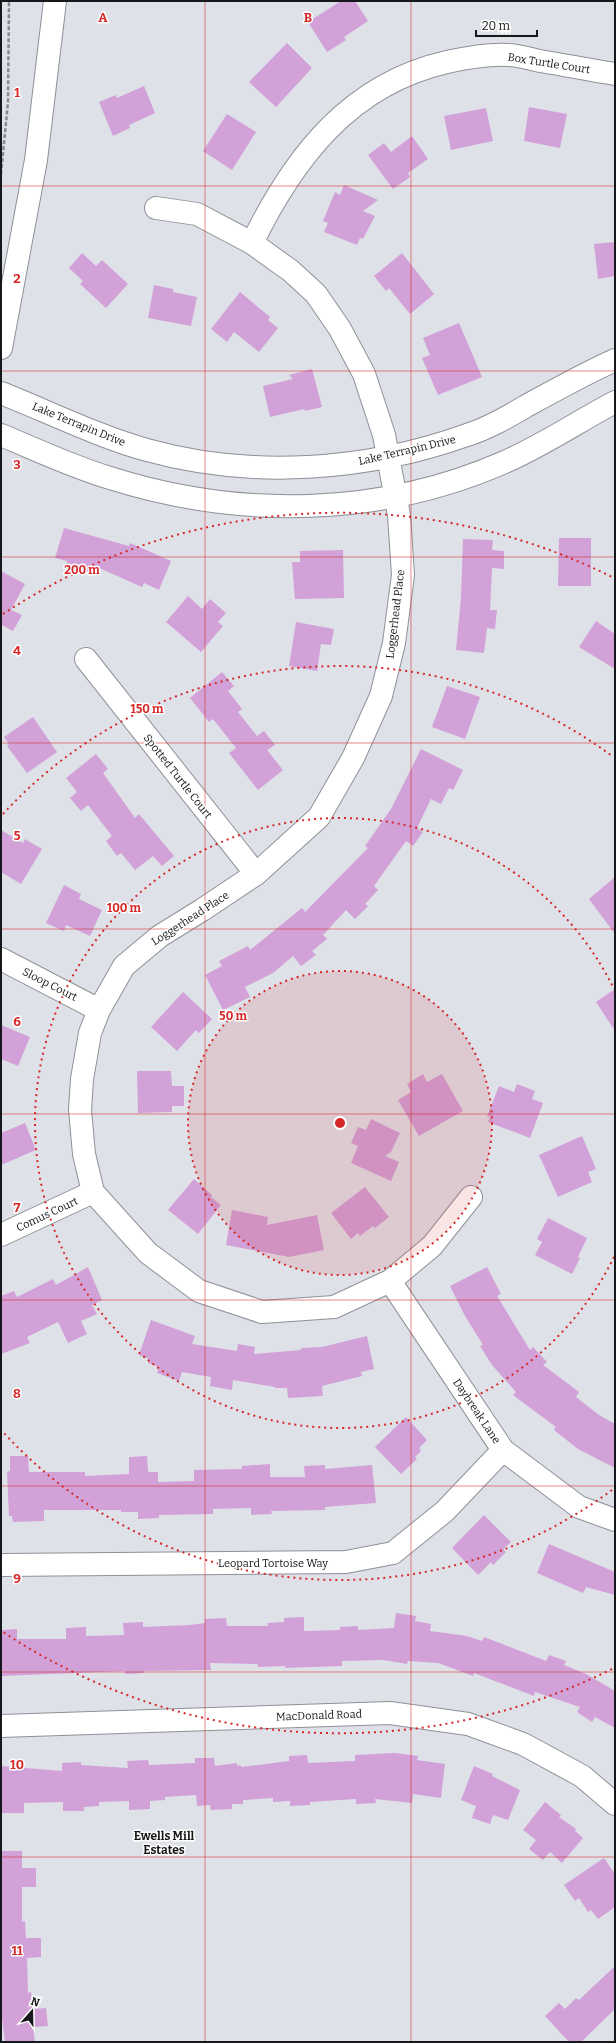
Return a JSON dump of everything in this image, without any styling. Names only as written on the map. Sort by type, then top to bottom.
[{"type":"street","points":[[1,348],[36,160],[55,1]]},
{"type":"street","name":"Box Turtle Court","points":[[252,243],[270,205],[293,169],[315,143],[344,113],[368,95],[392,81],[431,66],[465,58],[507,55],[615,74]]},
{"type":"street","name":"Loggerhead Place","points":[[156,208],[197,214],[252,243],[291,271],[316,294],[340,329],[364,374],[378,414],[389,457],[399,515],[402,575],[394,643],[381,696],[353,758],[319,817],[256,874],[160,936],[124,966],[99,1010],[90,1033],[87,1048],[82,1079],[80,1110],[84,1154],[93,1192],[148,1253],[199,1291],[262,1312],[334,1307],[390,1281],[432,1246],[471,1196]]},
{"type":"street","name":"Lake Terrapin Drive","points":[[1,393],[127,444],[189,459],[252,467],[336,465],[389,457],[468,435],[498,422],[615,360]]},
{"type":"street","points":[[1,435],[108,478],[156,491],[212,502],[260,506],[322,506],[371,500],[457,480],[533,449],[615,402]]},
{"type":"street","name":"Spotted Turtle Court","points":[[86,659],[256,874]]},
{"type":"street","name":"Sloop Court","points":[[1,959],[99,1010]]},
{"type":"street","name":"Comus Court","points":[[1,1235],[93,1192]]},
{"type":"street","name":"Daybreak Lane","points":[[390,1281],[503,1450],[579,1507],[615,1520]]},
{"type":"street","name":"Leopard Tortoise Way","points":[[1,1565],[346,1562],[393,1553],[445,1511],[503,1450]]},
{"type":"street","name":"MacDonald Road","points":[[1,1726],[390,1713],[468,1724],[523,1744],[582,1776],[615,1804]]},
{"type":"path","points":[[1,174],[8,102],[9,1]]},
{"type":"building","points":[[341,1],[355,1],[368,21],[344,37],[346,40],[327,52],[308,22]]},
{"type":"building","points":[[287,43],[312,68],[276,107],[249,82]]},
{"type":"building","points":[[144,86],[155,113],[129,125],[130,128],[113,136],[99,102],[116,95],[117,98]]},
{"type":"building","points":[[529,107],[567,114],[560,148],[524,141]]},
{"type":"building","points":[[486,108],[493,141],[451,150],[444,116]]},
{"type":"building","points":[[227,114],[256,132],[232,170],[203,151]]},
{"type":"building","points":[[412,136],[428,159],[408,173],[410,177],[393,189],[368,155],[384,143],[391,152]]},
{"type":"building","points":[[344,185],[378,200],[363,211],[375,216],[363,239],[360,238],[357,245],[324,232],[328,223],[323,221],[335,192],[340,195]]},
{"type":"building","points":[[615,242],[615,276],[598,279],[594,244]]},
{"type":"building","points":[[82,253],[96,266],[102,260],[128,284],[106,308],[80,284],[83,281],[69,268]]},
{"type":"building","points":[[402,253],[434,294],[410,314],[389,288],[386,291],[374,276]]},
{"type":"building","points":[[154,285],[173,289],[173,292],[197,297],[191,326],[148,318]]},
{"type":"building","points":[[240,292],[270,317],[268,320],[278,328],[259,352],[234,332],[227,342],[211,329]]},
{"type":"building","points":[[459,323],[482,377],[438,395],[422,358],[430,355],[423,338]]},
{"type":"building","points":[[312,369],[322,407],[305,411],[304,409],[270,417],[263,386],[293,379],[289,375]]},
{"type":"building","points":[[64,528],[129,546],[130,543],[171,561],[159,590],[144,583],[142,587],[97,567],[95,574],[66,565],[67,561],[55,558]]},
{"type":"building","points":[[559,538],[591,538],[591,586],[558,586]]},
{"type":"building","points":[[463,539],[493,540],[492,550],[504,551],[504,569],[492,568],[490,610],[497,610],[495,629],[487,628],[484,653],[456,650],[461,597]]},
{"type":"building","points":[[343,550],[344,598],[295,599],[292,562],[300,562],[300,551]]},
{"type":"building","points":[[1,571],[25,584],[11,610],[22,615],[13,631],[2,625],[1,627]]},
{"type":"building","points":[[188,596],[202,609],[210,599],[226,613],[218,622],[223,626],[201,652],[166,622]]},
{"type":"building","points":[[596,621],[615,634],[615,669],[579,647]]},
{"type":"building","points":[[296,622],[334,629],[331,645],[321,644],[317,671],[289,666]]},
{"type":"building","points":[[222,672],[234,686],[228,691],[242,709],[238,712],[257,736],[264,731],[275,745],[267,750],[283,770],[258,790],[229,753],[236,748],[213,719],[209,722],[190,698]]},
{"type":"building","points":[[447,686],[480,697],[465,739],[432,727]]},
{"type":"building","points":[[33,717],[57,752],[27,773],[7,746],[9,744],[4,737]]},
{"type":"building","points":[[421,749],[463,770],[453,790],[449,788],[441,804],[431,799],[417,828],[423,832],[413,846],[406,841],[374,886],[378,890],[365,904],[368,906],[355,919],[346,910],[323,935],[327,939],[312,951],[316,955],[301,966],[293,956],[273,973],[245,987],[250,997],[223,1010],[205,975],[222,966],[219,961],[248,946],[250,950],[302,908],[305,912],[368,848],[365,846],[391,809]]},
{"type":"building","points":[[96,754],[108,769],[103,773],[135,818],[139,814],[174,856],[162,866],[153,856],[135,870],[121,853],[117,856],[106,841],[112,836],[88,805],[81,811],[70,798],[77,792],[66,778]]},
{"type":"building","points":[[1,830],[23,843],[25,839],[42,849],[21,884],[1,872]]},
{"type":"building","points":[[615,877],[615,934],[589,899]]},
{"type":"building","points":[[64,885],[81,894],[79,899],[102,910],[90,936],[66,925],[64,931],[46,923]]},
{"type":"building","points":[[615,989],[615,1031],[596,1002]]},
{"type":"building","points":[[183,992],[212,1019],[199,1033],[196,1030],[177,1051],[151,1027]]},
{"type":"building","points":[[1,1025],[30,1037],[18,1066],[1,1059]]},
{"type":"building","points":[[137,1071],[171,1071],[172,1086],[184,1086],[184,1106],[172,1106],[172,1112],[138,1113]]},
{"type":"building","points":[[423,1074],[427,1082],[442,1074],[463,1111],[419,1136],[398,1100],[411,1092],[407,1084]]},
{"type":"building","points":[[517,1084],[535,1091],[532,1099],[543,1103],[530,1138],[488,1122],[490,1117],[487,1116],[499,1086],[514,1092]]},
{"type":"building","points":[[371,1119],[400,1133],[391,1152],[385,1156],[399,1162],[391,1181],[351,1163],[358,1146],[351,1143],[358,1127],[366,1130]]},
{"type":"building","points":[[25,1123],[36,1150],[1,1165],[1,1133]]},
{"type":"building","points":[[582,1136],[596,1169],[588,1172],[592,1182],[558,1197],[539,1155]]},
{"type":"building","points":[[194,1179],[221,1205],[198,1234],[168,1210]]},
{"type":"building","points":[[365,1187],[389,1217],[375,1228],[373,1226],[360,1236],[358,1233],[351,1239],[331,1213]]},
{"type":"building","points":[[232,1210],[268,1217],[267,1225],[317,1215],[324,1250],[289,1257],[226,1245]]},
{"type":"building","points":[[548,1218],[587,1238],[578,1257],[580,1258],[572,1274],[535,1255],[542,1242],[537,1239]]},
{"type":"building","points":[[88,1267],[102,1300],[92,1305],[97,1314],[81,1321],[87,1334],[68,1343],[58,1322],[27,1337],[30,1343],[1,1354],[1,1296],[14,1291],[17,1297],[53,1279],[56,1285]]},
{"type":"building","points":[[487,1267],[501,1294],[497,1296],[530,1350],[533,1347],[547,1362],[543,1365],[579,1392],[576,1397],[599,1415],[615,1424],[615,1468],[578,1449],[554,1430],[556,1427],[513,1395],[516,1392],[492,1365],[480,1346],[483,1345],[465,1316],[450,1286]]},
{"type":"building","points":[[151,1320],[195,1336],[192,1344],[237,1351],[238,1344],[255,1347],[254,1354],[322,1347],[367,1336],[374,1369],[361,1372],[362,1376],[322,1386],[323,1396],[288,1398],[287,1388],[275,1388],[233,1380],[232,1390],[210,1386],[211,1377],[182,1372],[179,1381],[157,1373],[159,1367],[148,1363],[149,1359],[139,1355]]},
{"type":"building","points":[[406,1417],[427,1440],[419,1448],[421,1451],[415,1457],[417,1459],[401,1474],[375,1447]]},
{"type":"building","points":[[10,1456],[28,1456],[29,1472],[85,1472],[85,1476],[129,1474],[129,1457],[147,1456],[148,1472],[158,1472],[158,1482],[194,1481],[194,1470],[242,1469],[242,1466],[270,1464],[270,1477],[305,1477],[304,1466],[325,1465],[325,1469],[372,1465],[376,1503],[325,1507],[325,1510],[271,1511],[272,1514],[251,1515],[251,1508],[213,1509],[213,1514],[159,1515],[159,1518],[138,1519],[138,1512],[121,1512],[121,1510],[44,1510],[44,1521],[13,1522],[12,1516],[9,1516],[7,1472],[10,1471]]},
{"type":"building","points":[[484,1515],[511,1542],[503,1549],[506,1552],[493,1565],[491,1562],[478,1575],[452,1548]]},
{"type":"building","points":[[549,1544],[615,1572],[615,1595],[586,1587],[583,1593],[537,1573]]},
{"type":"building","points":[[396,1613],[416,1616],[415,1621],[431,1624],[430,1631],[467,1636],[482,1641],[484,1637],[546,1661],[549,1655],[566,1661],[564,1665],[586,1674],[615,1691],[615,1728],[595,1717],[592,1722],[577,1712],[580,1707],[535,1692],[534,1696],[474,1673],[473,1676],[438,1663],[408,1661],[407,1664],[383,1660],[342,1661],[342,1666],[285,1668],[285,1666],[258,1667],[257,1664],[210,1663],[211,1670],[144,1671],[144,1673],[125,1674],[125,1671],[1,1676],[1,1630],[17,1629],[17,1639],[66,1639],[66,1628],[86,1627],[86,1636],[124,1635],[123,1623],[143,1622],[143,1627],[190,1625],[205,1623],[205,1619],[226,1618],[227,1626],[268,1626],[267,1623],[284,1622],[284,1618],[304,1617],[304,1631],[340,1630],[340,1627],[358,1626],[358,1630],[394,1628]]},
{"type":"building","points":[[395,1753],[418,1756],[417,1760],[445,1764],[441,1798],[413,1794],[412,1803],[375,1799],[376,1803],[356,1804],[356,1799],[310,1802],[310,1805],[290,1806],[290,1801],[273,1802],[273,1798],[243,1800],[243,1804],[232,1804],[232,1809],[211,1810],[210,1805],[197,1806],[196,1795],[165,1797],[165,1800],[150,1801],[150,1809],[129,1810],[129,1801],[99,1802],[99,1806],[84,1807],[84,1811],[63,1811],[63,1802],[24,1803],[24,1813],[2,1813],[1,1766],[62,1771],[62,1763],[81,1762],[81,1765],[128,1768],[127,1761],[148,1760],[149,1765],[195,1763],[195,1758],[214,1758],[215,1766],[237,1763],[237,1766],[241,1765],[241,1767],[289,1761],[289,1756],[307,1755],[308,1763],[355,1761],[355,1755]]},
{"type":"building","points":[[474,1766],[493,1774],[492,1776],[520,1790],[508,1820],[493,1815],[490,1824],[472,1818],[476,1806],[461,1800]]},
{"type":"building","points":[[545,1802],[561,1815],[559,1817],[576,1829],[575,1831],[583,1838],[562,1863],[550,1852],[543,1860],[529,1849],[536,1840],[523,1830]]},
{"type":"building","points":[[1,1851],[22,1851],[22,1868],[36,1868],[36,1887],[22,1887],[22,1922],[25,1921],[26,1938],[41,1938],[41,1957],[27,1958],[28,1993],[31,1992],[33,2009],[46,2008],[48,2026],[33,2027],[35,2042],[5,2042],[1,2011]]},
{"type":"building","points":[[604,1858],[615,1874],[615,1907],[598,1919],[591,1910],[588,1912],[579,1898],[575,1901],[564,1885]]},
{"type":"building","points":[[615,1966],[615,2009],[581,2042],[569,2042],[545,2016],[559,2003],[565,2009],[576,1998],[579,2000]]},
{"type":"district","name":"Ewells Mill Estates","points":[[164,1843]]}]
